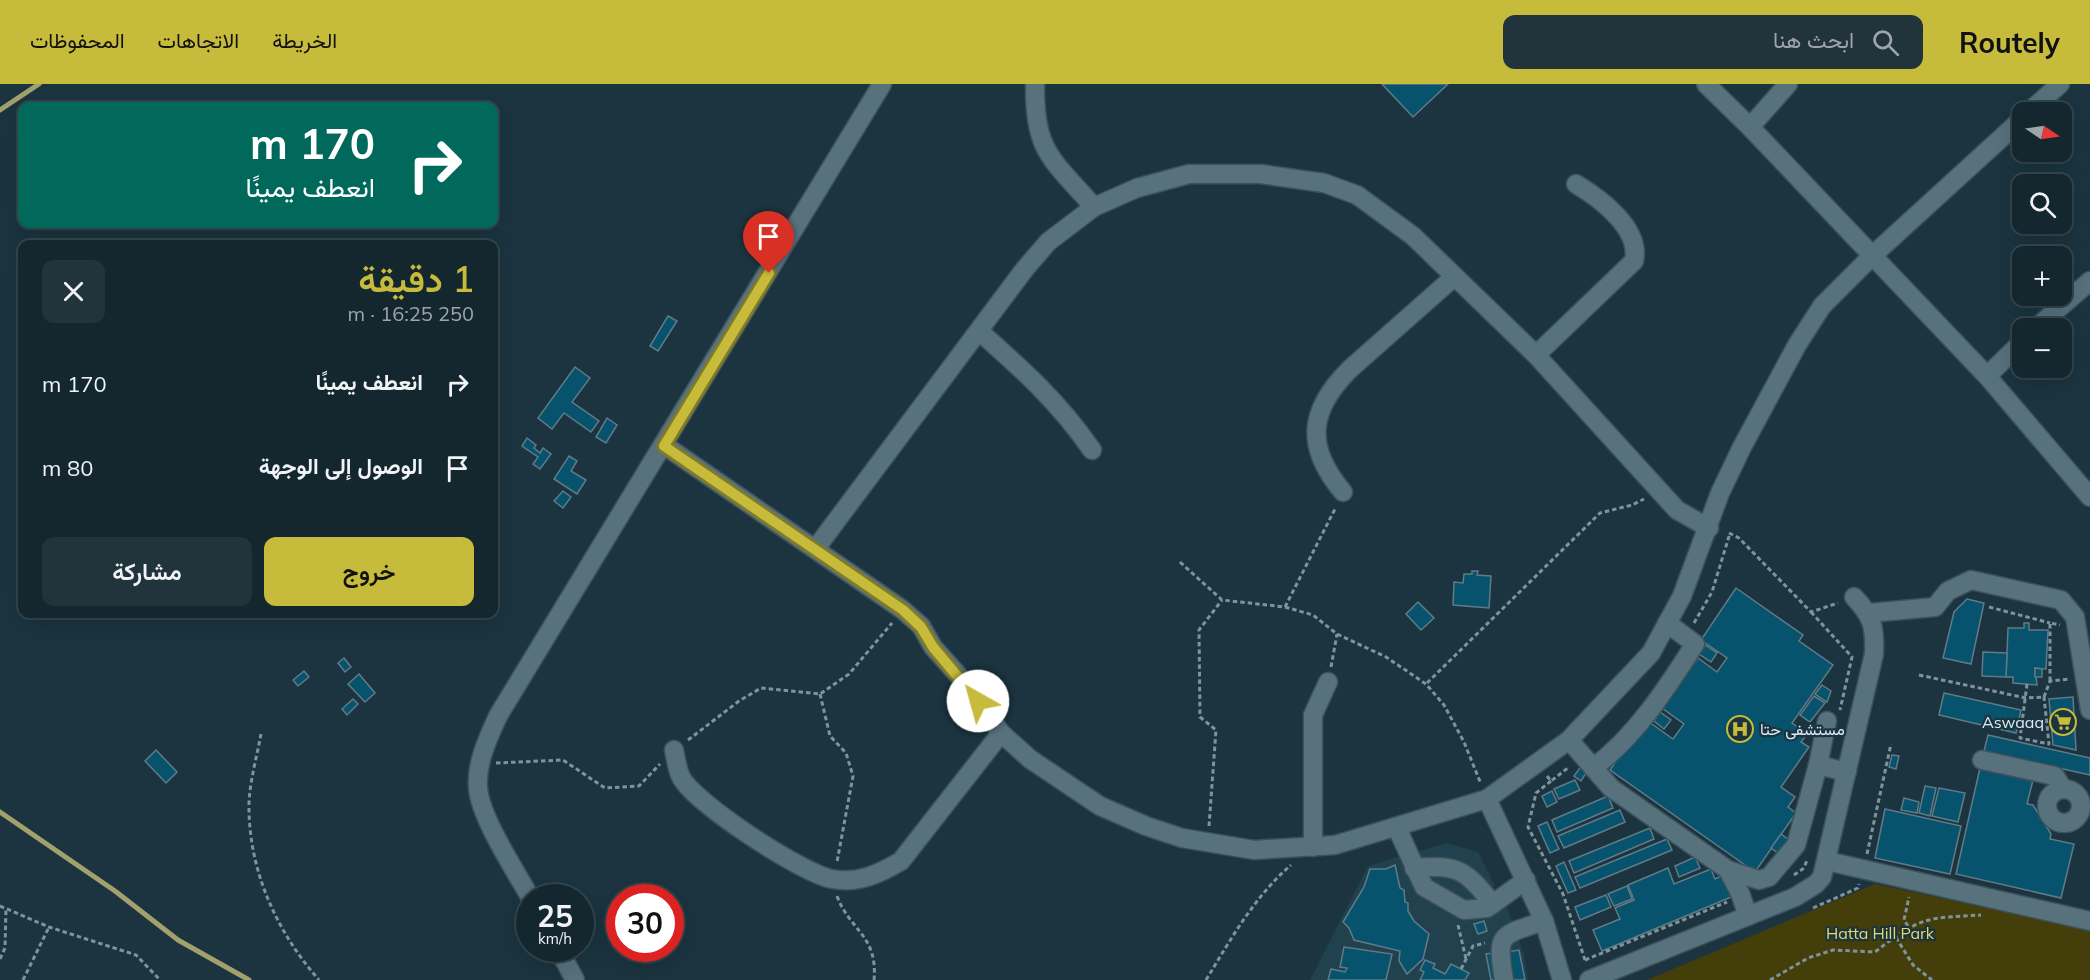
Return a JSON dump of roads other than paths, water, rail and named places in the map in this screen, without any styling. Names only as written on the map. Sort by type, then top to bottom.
[{"type":"street","points":[[523,884],[484,808],[478,788],[480,764],[486,742],[498,716],[882,84]]},
{"type":"street","points":[[1035,84],[1035,117],[1039,138],[1048,155],[1094,207]]},
{"type":"street","points":[[1706,84],[1750,127],[1987,376],[2090,497]]},
{"type":"street","points":[[1750,127],[1788,84]]},
{"type":"street","points":[[2040,102],[2060,84]]},
{"type":"street","points":[[664,446],[816,548],[903,610],[921,627],[933,647],[967,685],[1001,733],[1030,759],[1100,806],[1146,826],[1208,843],[1254,850],[1335,845],[1487,799],[1569,741],[1651,653],[1682,596],[1720,493],[1742,447],[1797,345],[1822,306],[1872,256],[2012,128]]},
{"type":"street","points":[[816,548],[1024,270],[1048,242],[1094,207],[1137,188],[1189,174],[1261,174],[1324,183],[1369,202],[1413,236],[1536,355],[1677,510],[1709,528]]},
{"type":"street","points":[[1536,355],[1634,261],[1632,237],[1601,199],[1576,184]]},
{"type":"street","points":[[1344,492],[1327,473],[1317,450],[1317,425],[1322,404],[1334,385],[1350,369],[1454,277]]},
{"type":"street","points":[[2047,318],[2090,281]]},
{"type":"street","points":[[979,331],[1036,381],[1068,415],[1092,450]]},
{"type":"street","points":[[1987,376],[2012,352]]},
{"type":"street","points":[[1869,612],[1935,607],[1948,591],[1971,579],[2061,600],[2075,617],[2078,679],[2090,710]]},
{"type":"street","points":[[1590,980],[1808,890],[1822,877],[1874,654],[1875,633],[1869,612],[1854,597]]},
{"type":"street","points":[[1593,768],[1613,753],[1671,682],[1695,644],[1667,623]]},
{"type":"street","points":[[1313,847],[1313,715],[1328,682]]},
{"type":"street","points":[[1569,741],[1611,788],[1728,870],[1759,879],[1769,877],[1782,865],[1796,845],[1833,716]]},
{"type":"street","points":[[674,750],[681,777],[705,804],[798,865],[830,879],[857,880],[882,873],[901,861],[1001,733]]},
{"type":"street","points":[[1982,760],[2055,776],[2063,789]]},
{"type":"street","points":[[1818,765],[1847,772]]},
{"type":"street","points":[[2055,789],[2085,795],[2075,821],[2060,824],[2048,813],[2047,802],[2055,789]]},
{"type":"street","points":[[1487,799],[1544,921],[1562,980]]},
{"type":"street","points":[[1397,828],[1424,887],[1457,906],[1472,911],[1493,904],[1526,880]]},
{"type":"street","points":[[1827,861],[2090,921]]},
{"type":"street","points":[[1414,868],[1441,866],[1460,870],[1471,878],[1493,904]]},
{"type":"street","points":[[1728,870],[1742,897],[1748,916]]},
{"type":"street","points":[[1504,980],[1499,949],[1502,940],[1512,932],[1544,921]]},
{"type":"street","points":[[565,962],[575,980]]},
{"type":"waterway","points":[[0,110],[39,84]]},
{"type":"waterway","points":[[0,812],[115,891],[178,940],[249,980]]},
{"type":"place","name":"Aswaaq","points":[[2063,722]]},
{"type":"place","name":"مستشفى حتا","points":[[1740,729]]},
{"type":"park label","name":"Hatta Hill Park","points":[[1880,933]]}]
